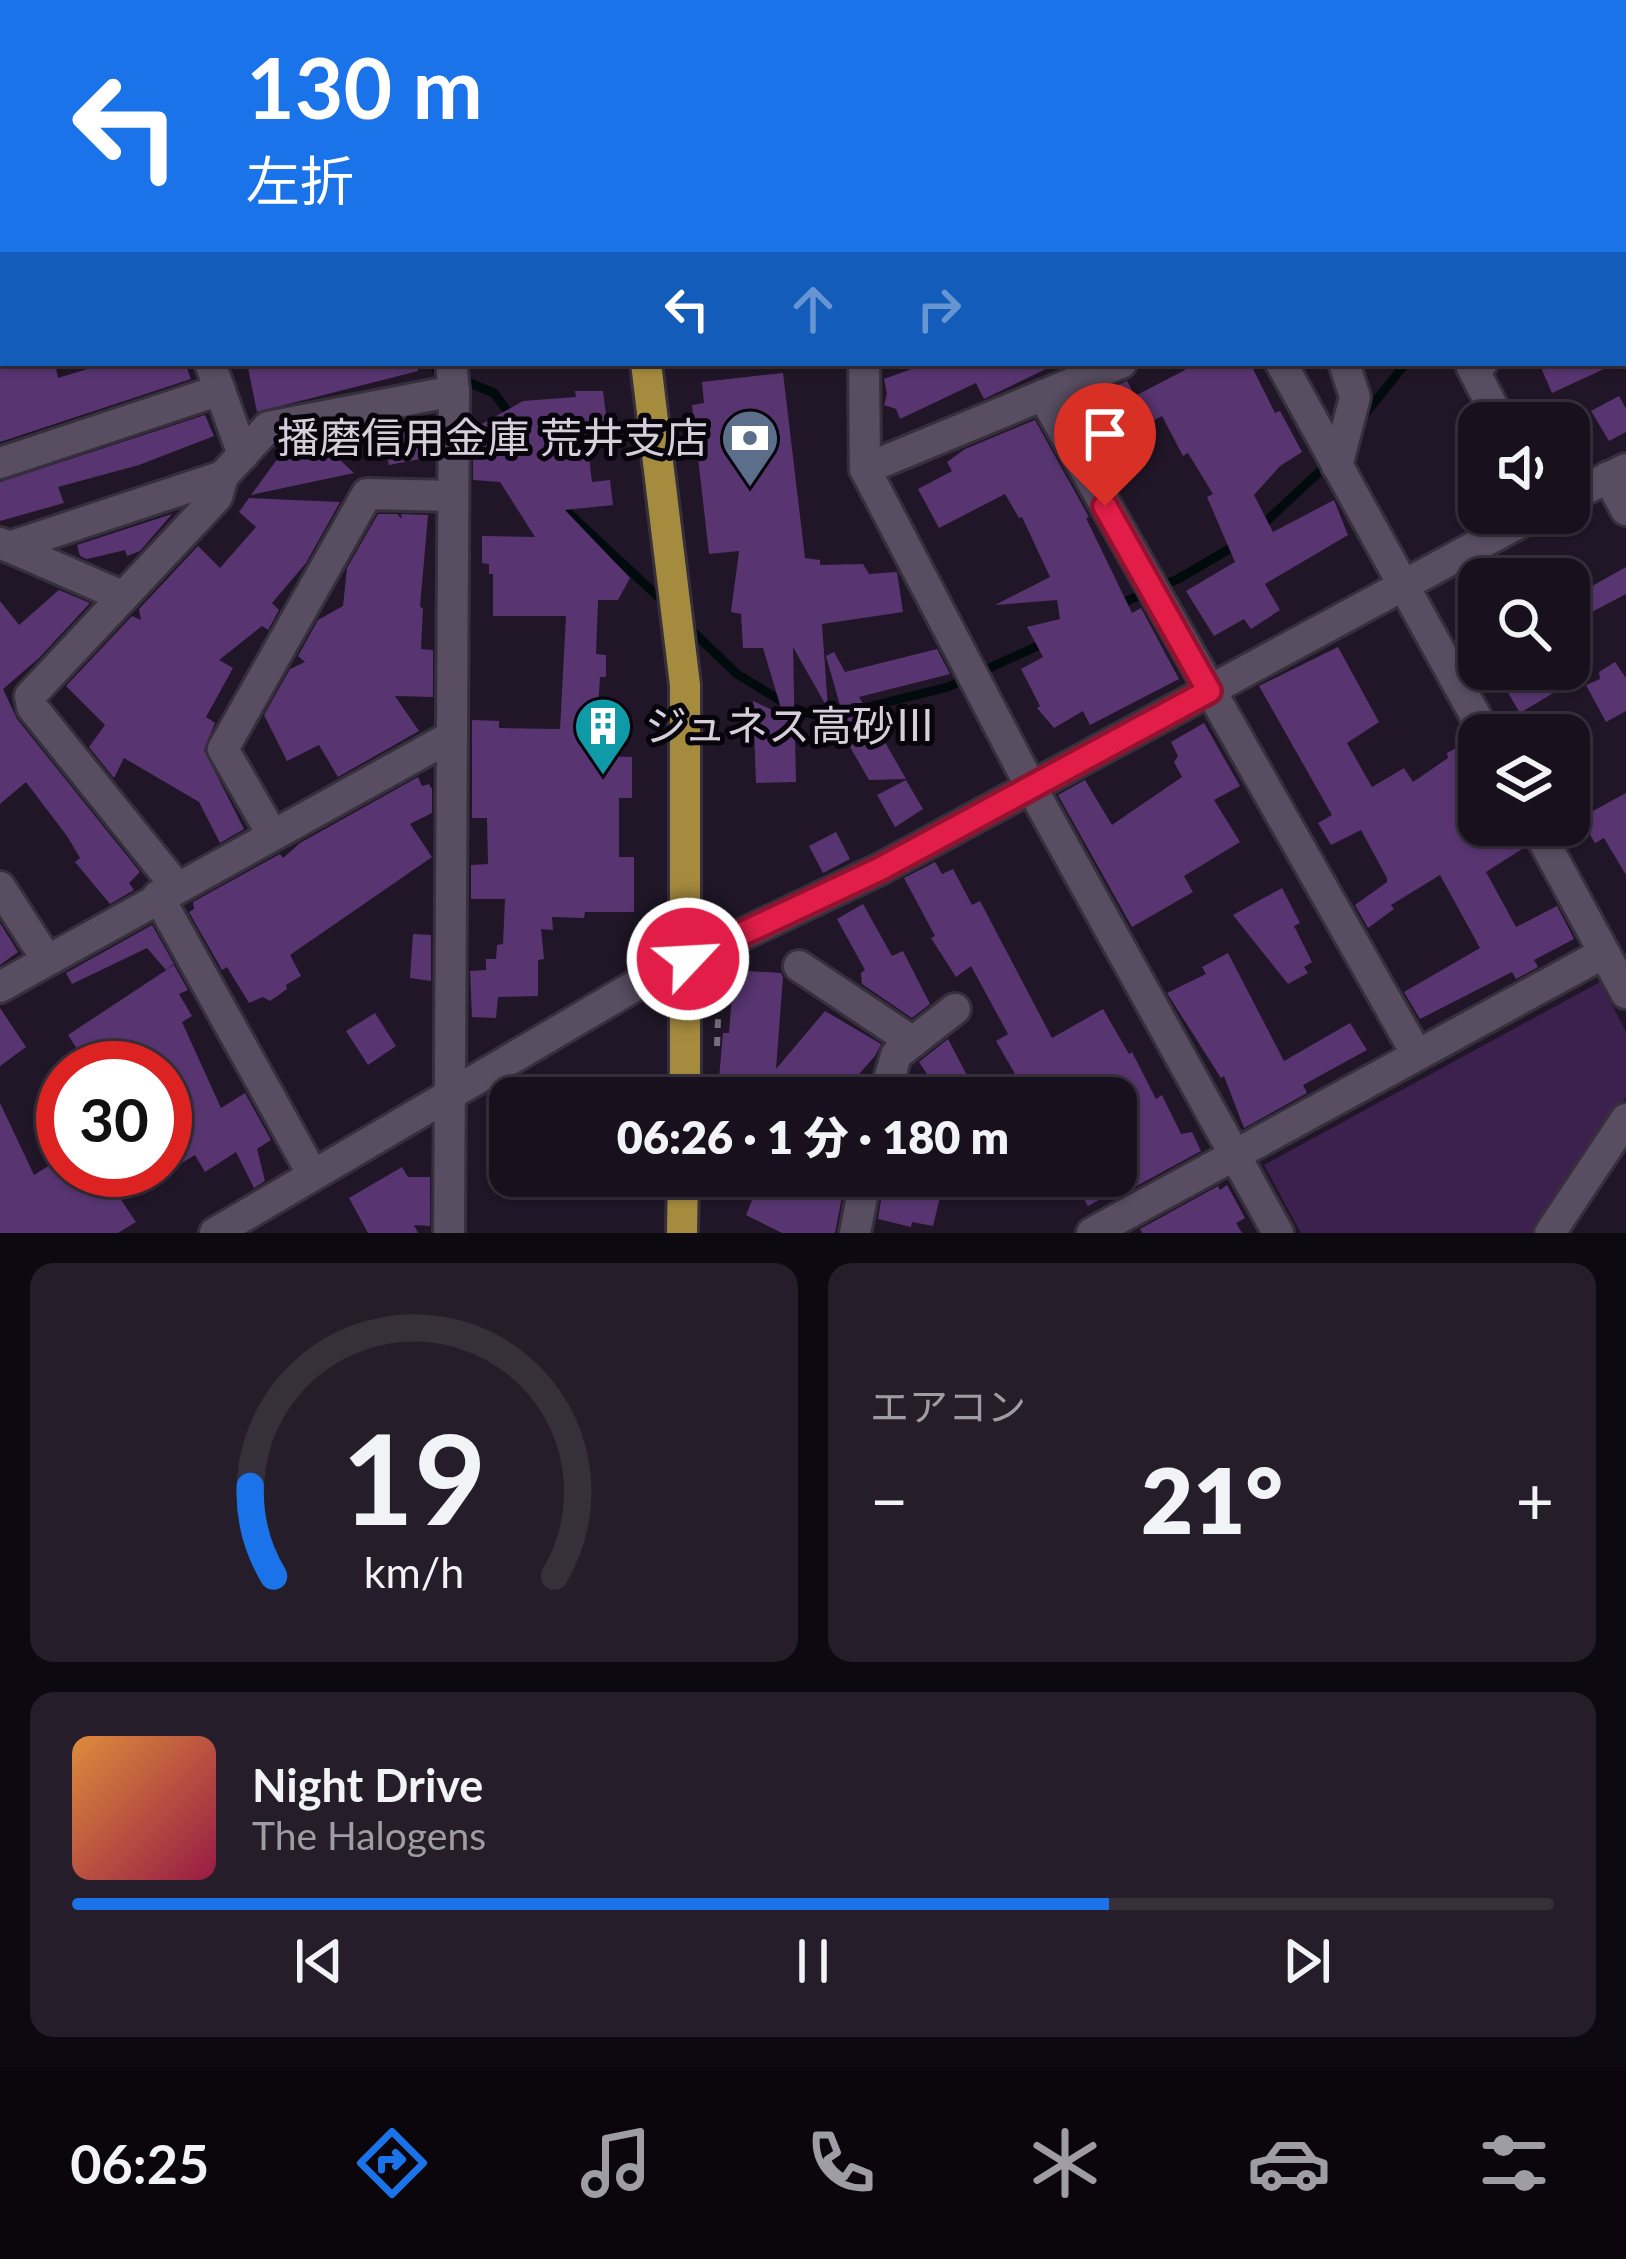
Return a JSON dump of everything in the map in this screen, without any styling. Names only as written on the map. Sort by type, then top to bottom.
[{"type":"main road","points":[[646,366],[686,685],[685,1077]]},
{"type":"main road","points":[[682,1233],[683,1197]]},
{"type":"street","points":[[864,366],[865,469],[1030,785],[1278,1233]]},
{"type":"street","points":[[865,469],[1114,366]]},
{"type":"street","points":[[1283,366],[1475,714]]},
{"type":"street","points":[[1336,466],[1355,397],[1345,366]]},
{"type":"street","points":[[1474,366],[1491,402]]},
{"type":"street","points":[[0,463],[215,376],[233,466]]},
{"type":"street","points":[[313,1175],[167,891],[32,707],[30,696],[217,497],[233,466],[268,427],[452,377],[449,1233]]},
{"type":"street","points":[[1043,395],[1415,1053]]},
{"type":"street","points":[[4,545],[233,466]]},
{"type":"street","points":[[1590,486],[1617,473],[1626,510]]},
{"type":"street","points":[[272,834],[223,749],[367,494],[453,496]]},
{"type":"street","points":[[215,1233],[638,984],[880,869],[1498,534]]},
{"type":"street","points":[[4,545],[122,596]]},
{"type":"street","points":[[0,987],[452,736]]},
{"type":"street","points":[[1546,846],[1626,993]]},
{"type":"street","points":[[0,887],[47,960]]},
{"type":"street","points":[[1092,1233],[1604,953]]},
{"type":"street","points":[[799,965],[913,1042]]},
{"type":"street","points":[[890,1077],[896,1055],[955,1009]]},
{"type":"street","points":[[1550,1233],[1626,1119]]},
{"type":"street","points":[[855,1233],[862,1197]]},
{"type":"shaded area","points":[[1600,982],[1626,1032],[1626,1097],[1535,1233],[1301,1233],[1264,1165]]},
{"type":"building","points":[[0,366],[56,366],[58,378],[97,366],[186,366],[191,379],[0,442]]},
{"type":"building","points":[[248,366],[417,366],[418,371],[257,412]]},
{"type":"building","points":[[920,366],[1052,366],[984,399],[976,383],[900,419],[896,409],[884,405],[884,379]]},
{"type":"building","points":[[1183,366],[1252,366],[1275,413],[1280,411],[1302,452],[1280,466],[1254,495],[1273,532],[1334,500],[1348,535],[1265,584],[1280,610],[1251,629],[1244,619],[1214,636],[1186,591],[1235,562],[1207,497],[1213,494],[1188,453],[1183,456],[1162,416],[1117,440],[1088,398],[1127,381],[1135,396],[1185,370]]},
{"type":"building","points":[[1540,366],[1610,366],[1552,393]]},
{"type":"building","points":[[783,373],[805,558],[820,560],[820,565],[863,564],[869,574],[897,572],[903,612],[822,624],[828,709],[793,647],[796,782],[756,783],[753,701],[783,715],[763,648],[743,648],[741,614],[731,612],[739,551],[709,554],[692,405],[704,403],[702,382]]},
{"type":"building","points":[[575,391],[603,391],[607,422],[585,424],[592,482],[610,480],[613,505],[565,510],[630,578],[618,600],[598,600],[596,654],[606,655],[606,677],[600,677],[595,756],[632,757],[632,798],[619,798],[619,857],[634,857],[634,912],[552,917],[553,930],[541,929],[544,959],[538,960],[538,996],[498,997],[496,1018],[472,1017],[470,971],[486,970],[486,959],[496,959],[497,945],[503,944],[505,899],[471,899],[471,865],[488,864],[487,818],[472,818],[472,720],[499,721],[499,728],[560,729],[566,616],[493,616],[493,574],[489,574],[489,564],[482,563],[482,536],[535,537],[500,482],[473,480],[473,429],[523,401],[576,397]]},
{"type":"building","points":[[1619,396],[1626,409],[1626,432],[1609,441],[1591,411]]},
{"type":"building","points":[[205,415],[214,436],[139,465],[58,487],[64,503],[0,521],[0,482]]},
{"type":"building","points":[[422,420],[430,457],[389,465],[382,434]]},
{"type":"building","points":[[1035,420],[1089,517],[1132,613],[1141,608],[1179,679],[1090,725],[1083,711],[1054,728],[1037,708],[1021,669],[1043,657],[1027,627],[1060,619],[1057,600],[995,605],[1050,577],[1022,517],[1005,494],[939,528],[918,489],[952,471],[947,462],[965,449]]},
{"type":"building","points":[[316,438],[354,473],[251,495],[284,444]]},
{"type":"building","points":[[249,498],[340,502],[306,563],[272,603],[279,610],[268,630],[262,626],[219,660],[233,668],[206,717],[215,723],[204,750],[244,829],[220,843],[199,802],[124,758],[114,778],[89,747],[105,725],[66,686],[132,616],[141,620],[139,609],[198,546],[220,568],[256,527],[239,512]]},
{"type":"building","points":[[172,514],[140,551],[127,556],[125,550],[87,559],[80,556],[77,545]]},
{"type":"building","points":[[378,514],[397,514],[402,519],[401,514],[428,515],[421,649],[433,650],[433,697],[395,696],[419,731],[338,777],[319,745],[287,761],[264,715],[290,669],[305,662],[298,656],[318,620],[343,606],[347,568]]},
{"type":"building","points":[[1626,567],[1626,594],[1590,613],[1590,587]]},
{"type":"building","points":[[59,590],[90,603],[3,689],[17,719],[140,872],[129,883],[134,890],[110,904],[75,862],[80,858],[67,836],[26,782],[0,804],[0,601],[19,625]]},
{"type":"building","points":[[1338,647],[1379,722],[1347,743],[1372,787],[1404,768],[1413,782],[1458,747],[1458,846],[1525,846],[1486,872],[1516,927],[1557,906],[1574,939],[1534,960],[1538,967],[1516,979],[1512,972],[1420,1019],[1404,992],[1480,948],[1440,875],[1391,905],[1394,909],[1368,928],[1355,905],[1387,878],[1361,830],[1331,845],[1318,823],[1332,815],[1259,686]]},
{"type":"building","points":[[937,649],[950,674],[859,697],[906,779],[869,780],[842,733],[847,730],[826,656],[834,652],[845,672]]},
{"type":"building","points":[[1615,662],[1626,678],[1626,711],[1606,722],[1589,690],[1590,683],[1600,679],[1599,672]]},
{"type":"building","points":[[1506,690],[1554,690],[1555,692],[1520,713]]},
{"type":"building","points":[[1204,723],[1240,786],[1214,800],[1240,842],[1184,876],[1193,892],[1132,927],[1058,795],[1085,780],[1112,825],[1182,777],[1171,742]]},
{"type":"building","points":[[418,777],[422,786],[429,784],[432,789],[432,813],[410,824],[432,857],[290,955],[301,976],[286,985],[287,989],[270,1001],[263,997],[249,1003],[227,967],[222,970],[189,912],[193,902],[280,854],[283,858],[300,843]]},
{"type":"building","points":[[906,780],[923,809],[895,827],[877,795]]},
{"type":"building","points":[[1626,793],[1626,875],[1604,838],[1595,843],[1590,835],[1590,813]]},
{"type":"building","points":[[836,832],[850,859],[823,873],[809,846]]},
{"type":"building","points":[[935,862],[942,874],[953,869],[972,905],[980,901],[1052,1038],[1103,1009],[1156,1099],[1162,1095],[1181,1134],[1192,1132],[1201,1151],[1137,1186],[1137,1077],[1017,1077],[996,1041],[1008,1034],[971,966],[956,977],[931,938],[935,936],[904,878]]},
{"type":"building","points":[[1282,888],[1312,962],[1304,967],[1308,973],[1288,984],[1233,915]]},
{"type":"building","points":[[863,904],[892,956],[903,951],[930,1004],[912,1018],[862,984],[865,970],[837,919]]},
{"type":"building","points":[[0,923],[18,952],[0,965]]},
{"type":"building","points":[[152,925],[174,964],[166,970],[147,948],[72,984],[66,973]]},
{"type":"building","points":[[413,934],[431,935],[431,981],[410,978]]},
{"type":"building","points":[[1228,953],[1284,1061],[1350,1023],[1367,1050],[1303,1085],[1307,1093],[1244,1128],[1224,1076],[1221,1078],[1167,993],[1206,974],[1202,967]]},
{"type":"building","points":[[174,965],[188,990],[179,994],[192,1016],[182,1022],[191,1041],[72,1041],[68,1035]]},
{"type":"building","points":[[734,970],[781,973],[776,1069],[825,1011],[881,1044],[856,1077],[719,1077],[723,1033],[729,1033]]},
{"type":"building","points":[[0,1008],[26,1047],[0,1066]]},
{"type":"building","points":[[375,1013],[396,1046],[368,1065],[346,1031]]},
{"type":"building","points":[[948,1039],[968,1077],[929,1077],[919,1062]]},
{"type":"building","points":[[192,1044],[221,1108],[245,1093],[271,1140],[257,1149],[265,1181],[254,1188],[236,1152],[205,1172],[195,1155]]},
{"type":"building","points":[[0,1103],[34,1175],[36,1197],[126,1197],[121,1200],[136,1222],[118,1233],[0,1233]]},
{"type":"building","points":[[402,1167],[408,1177],[430,1177],[430,1226],[414,1225],[418,1233],[368,1233],[349,1198]]},
{"type":"building","points":[[1227,1185],[1245,1218],[1236,1223],[1242,1233],[1142,1233],[1140,1229]]},
{"type":"building","points":[[753,1197],[842,1197],[835,1233],[782,1233],[746,1215]]},
{"type":"building","points":[[882,1197],[940,1197],[933,1226],[912,1222],[911,1227],[878,1219]]},
{"type":"building","points":[[1083,1197],[1104,1197],[1088,1206]]},
{"type":"waterway","points":[[436,366],[494,393],[511,416]]},
{"type":"waterway","points":[[1361,419],[1404,366]]},
{"type":"waterway","points":[[1259,528],[1330,462]]},
{"type":"waterway","points":[[559,504],[665,603]]},
{"type":"waterway","points":[[1117,605],[1178,579],[1236,545]]},
{"type":"waterway","points":[[685,624],[737,674],[793,708],[824,718],[948,687],[1044,643]]},
{"type":"place","name":"播磨信用金庫 荒井支店","points":[[750,489]]},
{"type":"place","name":"ジュネス高砂Ⅲ","points":[[603,777]]},
{"type":"route","points":[[688,959],[880,869],[1209,691],[1105,506]]}]
